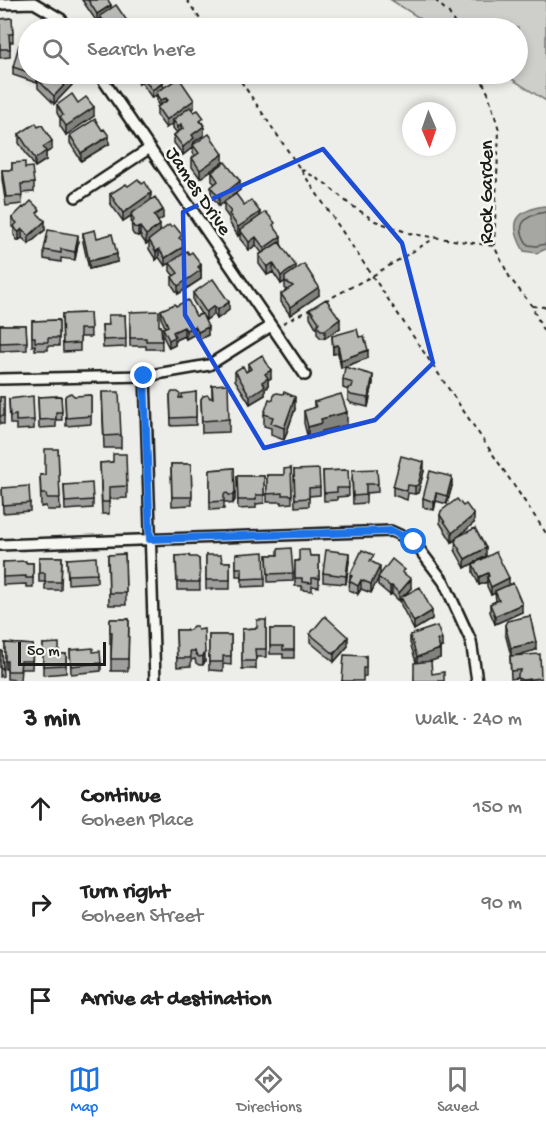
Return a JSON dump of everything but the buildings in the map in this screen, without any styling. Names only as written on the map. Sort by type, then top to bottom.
[{"type":"street","points":[[0,4],[34,3],[59,18]]},
{"type":"street","name":"James Drive","points":[[106,84],[305,375]]},
{"type":"street","points":[[76,197],[150,148]]},
{"type":"street","points":[[0,379],[144,376],[209,365],[271,326]]},
{"type":"street","points":[[144,376],[155,681]]},
{"type":"street","points":[[0,545],[392,531],[414,542],[444,582],[471,641],[477,681]]},
{"type":"path","points":[[187,0],[199,18]]},
{"type":"path","points":[[435,0],[451,18]]},
{"type":"path","points":[[243,84],[546,533]]},
{"type":"path","name":"Rock Garden","points":[[484,84],[499,130],[494,246],[510,278],[532,306],[546,337]]},
{"type":"path","points":[[298,168],[326,184],[348,203],[375,221],[412,234],[494,246]]},
{"type":"path","points":[[324,302],[435,238]]},
{"type":"path","points":[[532,306],[546,307]]},
{"type":"path","points":[[271,326],[286,322],[314,307]]},
{"type":"highlighted area","points":[[323,149],[402,243],[433,363],[375,420],[264,448],[185,315],[183,212]]},
{"type":"shaded area","points":[[391,0],[546,0],[546,101],[520,84],[528,84],[528,18],[419,18]]},
{"type":"water","points":[[546,207],[546,249],[537,253],[524,251],[516,234],[517,221],[526,211]]},
{"type":"route","points":[[144,376],[150,539],[392,531],[414,542]]}]
